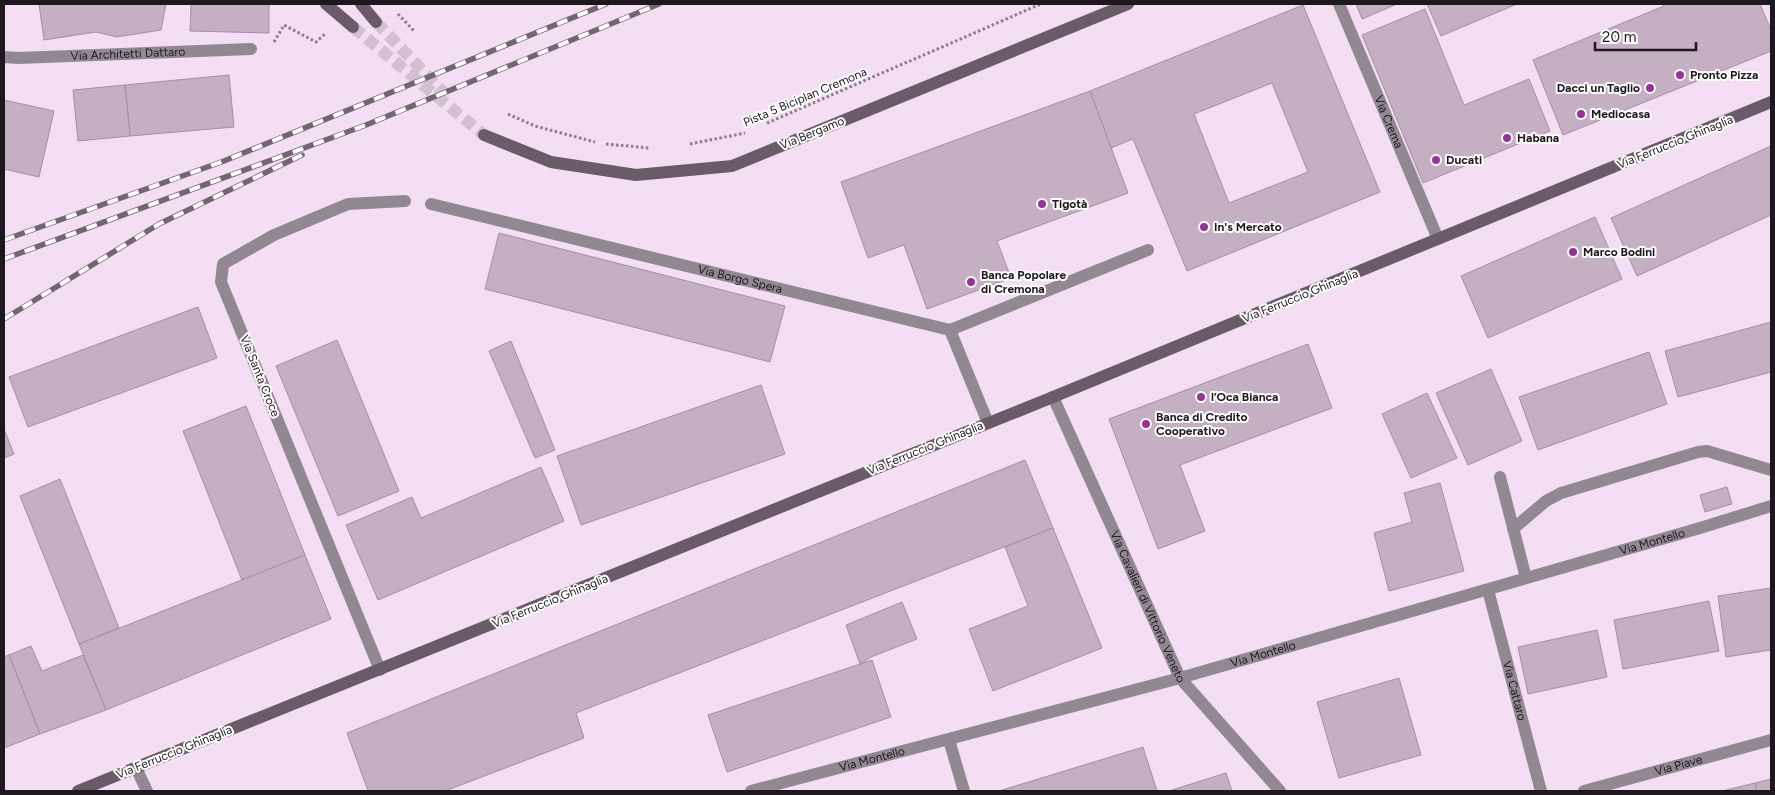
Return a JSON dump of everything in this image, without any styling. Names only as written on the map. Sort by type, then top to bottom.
[{"type":"main road","points":[[326,4],[353,26]]},
{"type":"main road","points":[[361,4],[376,22]]},
{"type":"main road","name":"Via Bergamo","points":[[484,135],[550,162],[636,174],[732,166],[1128,4]]},
{"type":"main road","name":"Via Ferruccio Ghinaglia","points":[[78,791],[1053,397],[1771,102]]},
{"type":"street","name":"Via Crema","points":[[1339,4],[1438,239]]},
{"type":"street","name":"Via Architetti Dattaro","points":[[4,57],[251,49]]},
{"type":"street","name":"Via Santa Croce","points":[[380,670],[221,282],[223,264],[274,235],[348,204],[405,201]]},
{"type":"street","name":"Via Borgo Spera","points":[[431,204],[950,330]]},
{"type":"street","points":[[988,423],[950,330],[1148,250]]},
{"type":"street","name":"Via Cavalieri di Vittorio Veneto","points":[[1053,397],[1180,678],[1280,791]]},
{"type":"street","points":[[1513,529],[1546,501],[1561,493],[1698,452],[1707,451],[1771,470]]},
{"type":"street","points":[[1500,477],[1526,578]]},
{"type":"street","name":"Via Montello","points":[[751,791],[1180,678],[1488,590],[1771,506]]},
{"type":"street","name":"Via Cattaro","points":[[1488,590],[1541,791]]},
{"type":"street","points":[[950,740],[964,791]]},
{"type":"street","name":"Via Piave","points":[[1584,791],[1771,740]]},
{"type":"street","points":[[136,768],[147,791]]},
{"type":"path","name":"Pista 5 Biciplan Cremona","points":[[762,125],[1041,4]]},
{"type":"path","points":[[395,11],[415,32]]},
{"type":"path","points":[[270,49],[284,25],[316,42],[329,30]]},
{"type":"path","points":[[508,114],[535,126],[596,143]]},
{"type":"path","name":"Pista 5 Biciplan Cremona","points":[[681,146],[744,133],[754,129]]},
{"type":"path","points":[[606,144],[653,148]]},
{"type":"building","points":[[39,4],[166,4],[161,30],[117,37],[96,32],[44,40]]},
{"type":"building","points":[[191,4],[269,4],[269,33],[190,31]]},
{"type":"building","points":[[1356,4],[1397,4],[1362,19]]},
{"type":"building","points":[[1427,4],[1517,4],[1441,36]]},
{"type":"building","points":[[1663,4],[1760,4],[1771,30],[1771,51],[1563,135],[1533,60],[1664,6]]},
{"type":"building","points":[[1303,5],[1380,192],[1187,271],[1133,139],[1111,148],[1090,91]],"holes":[[[1272,83],[1308,172],[1229,203],[1194,114]]]},
{"type":"building","points":[[1425,9],[1464,105],[1529,79],[1550,131],[1423,183],[1362,35]]},
{"type":"building","points":[[229,75],[234,127],[130,136],[125,85]]},
{"type":"building","points":[[125,85],[130,136],[78,141],[73,90]]},
{"type":"building","points":[[1090,91],[1128,193],[997,241],[1011,278],[927,309],[904,245],[868,258],[841,182]]},
{"type":"building","points":[[4,100],[54,111],[39,177],[4,169]]},
{"type":"building","points":[[1771,146],[1771,215],[1637,276],[1611,218]]},
{"type":"building","points":[[1595,217],[1622,279],[1488,338],[1461,276]]},
{"type":"building","points":[[499,233],[785,306],[770,362],[485,289]]},
{"type":"building","points":[[198,307],[217,358],[28,427],[9,377]]},
{"type":"building","points":[[1771,322],[1771,372],[1678,397],[1665,351]]},
{"type":"building","points":[[337,340],[399,491],[338,516],[276,366]]},
{"type":"building","points":[[511,341],[555,450],[535,458],[489,351]]},
{"type":"building","points":[[1308,344],[1332,408],[1180,465],[1205,531],[1158,549],[1109,419]]},
{"type":"building","points":[[1649,352],[1667,404],[1538,450],[1519,397]]},
{"type":"building","points":[[1491,369],[1522,441],[1468,465],[1436,393]]},
{"type":"building","points":[[761,385],[785,454],[581,525],[557,456]]},
{"type":"building","points":[[1427,393],[1457,458],[1411,478],[1382,414]]},
{"type":"building","points":[[246,406],[305,555],[242,580],[183,431]]},
{"type":"building","points":[[4,429],[14,454],[4,458]]},
{"type":"building","points":[[1025,460],[1053,528],[576,713],[584,738],[445,791],[368,791],[347,733]]},
{"type":"building","points":[[541,467],[564,521],[378,600],[346,525],[412,497],[421,518]]},
{"type":"building","points":[[60,479],[119,628],[79,644],[20,496]]},
{"type":"building","points":[[1440,483],[1464,571],[1389,591],[1374,533],[1412,522],[1404,493]]},
{"type":"building","points":[[1727,487],[1732,504],[1705,512],[1700,495]]},
{"type":"building","points":[[1053,528],[1102,648],[993,691],[969,629],[1028,606],[1005,547]]},
{"type":"building","points":[[305,555],[331,619],[106,710],[79,644]]},
{"type":"building","points":[[1771,588],[1771,650],[1726,657],[1718,596]]},
{"type":"building","points":[[1709,601],[1719,651],[1623,669],[1614,620]]},
{"type":"building","points":[[902,602],[917,639],[871,657],[860,664],[846,625]]},
{"type":"building","points":[[1597,630],[1607,677],[1528,694],[1518,647]]},
{"type":"building","points":[[31,646],[42,671],[83,655],[106,710],[40,734],[9,655]]},
{"type":"building","points":[[9,655],[40,734],[4,748],[4,657]]},
{"type":"building","points":[[872,660],[891,717],[727,772],[708,715]]},
{"type":"building","points":[[1399,678],[1421,755],[1339,778],[1317,702]]},
{"type":"building","points":[[1143,747],[1157,791],[999,791]]},
{"type":"building","points":[[1226,773],[1232,791],[1172,791],[1172,790]]},
{"type":"building","points":[[1771,779],[1771,791],[1757,791],[1755,783]]},
{"type":"building","points":[[1755,783],[1757,791],[1722,791]]},
{"type":"tunnel","points":[[376,22],[444,93]]},
{"type":"tunnel","points":[[353,27],[484,135]]},
{"type":"railway","points":[[4,240],[224,161],[606,4]]},
{"type":"railway","points":[[4,259],[366,125],[659,4]]},
{"type":"railway","points":[[4,319],[159,224],[302,155]]},
{"type":"place","name":"Pronto Pizza","points":[[1680,75]]},
{"type":"place","name":"Dacci un Taglio","points":[[1650,88]]},
{"type":"place","name":"Mediocasa","points":[[1581,114]]},
{"type":"place","name":"Habana","points":[[1507,138]]},
{"type":"place","name":"Ducati","points":[[1436,160]]},
{"type":"place","name":"Tigotà","points":[[1042,204]]},
{"type":"place","name":"In's Mercato","points":[[1204,227]]},
{"type":"place","name":"Marco Bodini","points":[[1573,252]]},
{"type":"place","name":"Banca Popolare di Cremona","points":[[971,282]]},
{"type":"place","name":"l’Oca Bianca","points":[[1201,397]]},
{"type":"place","name":"Banca di Credito Cooperativo","points":[[1146,424]]}]
